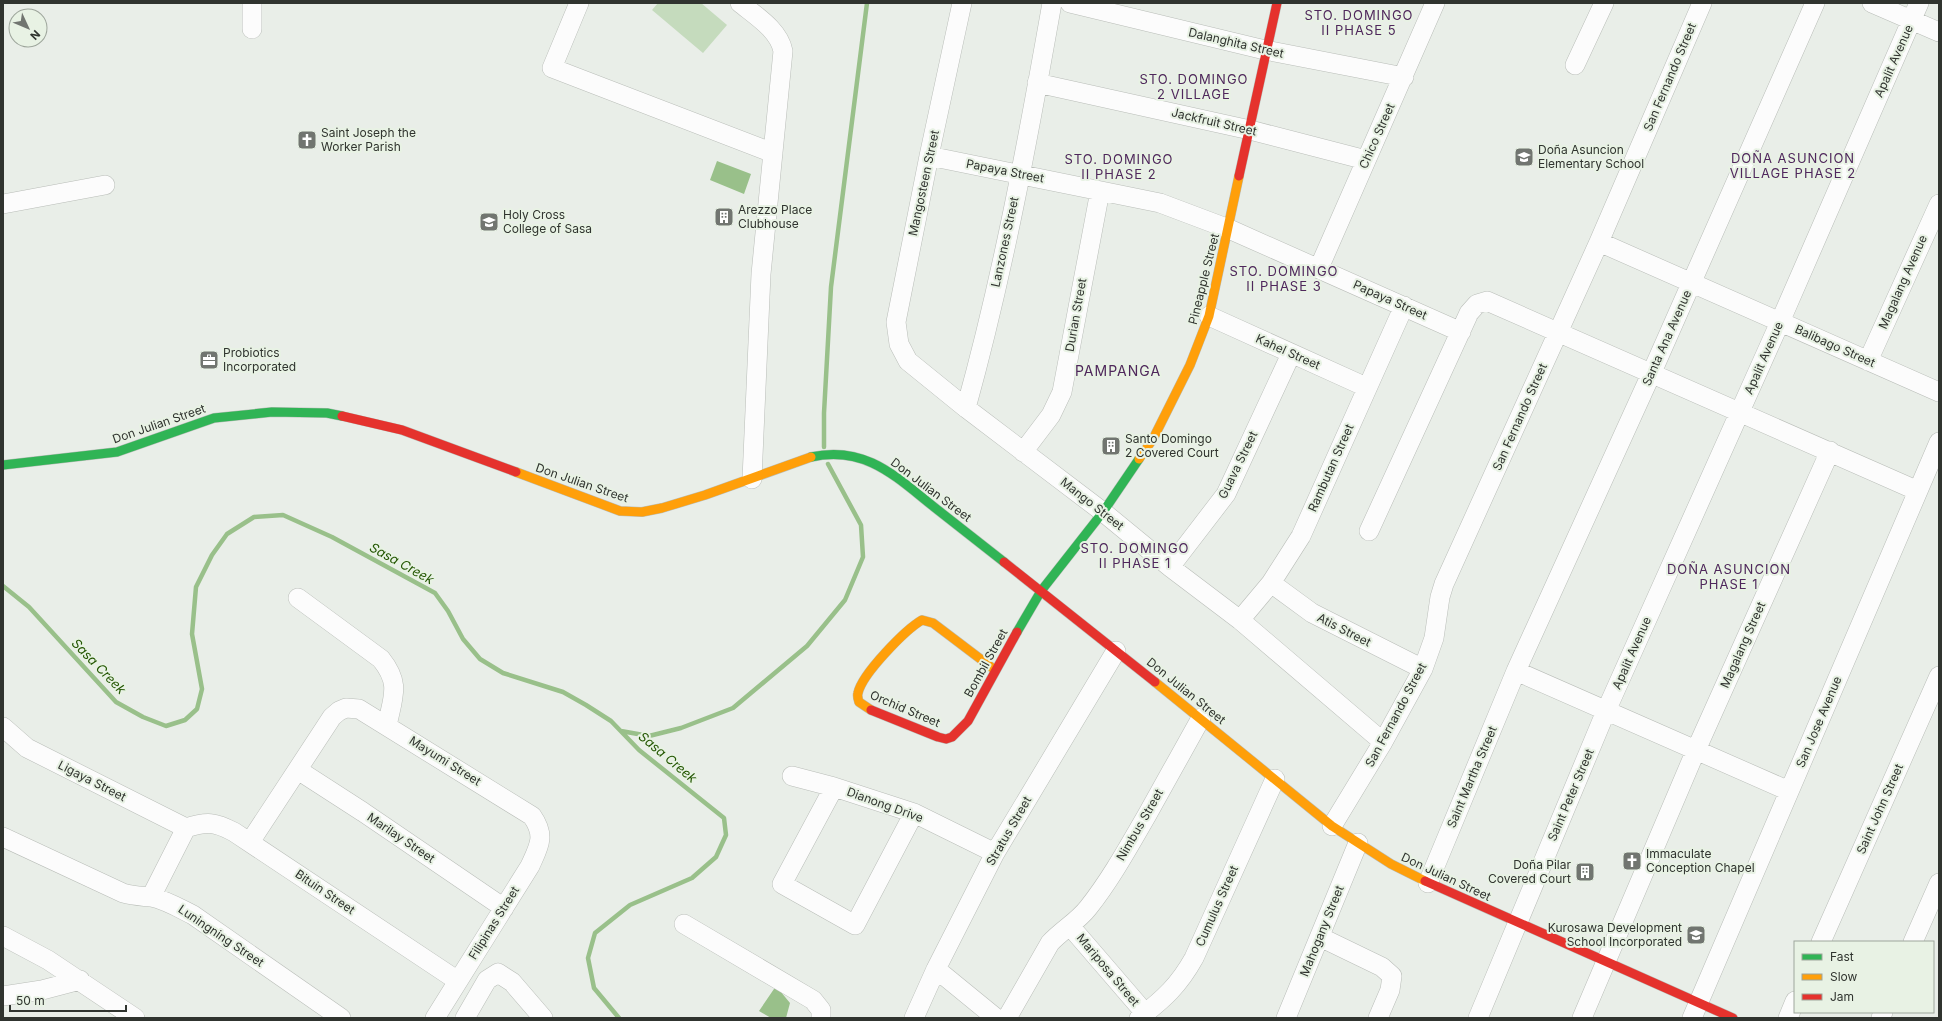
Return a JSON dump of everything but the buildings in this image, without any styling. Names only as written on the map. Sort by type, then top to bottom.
[{"type":"street","points":[[252,3],[252,29]]},
{"type":"street","points":[[578,3],[552,68],[773,153]]},
{"type":"street","points":[[740,3],[774,32],[782,44],[783,61],[761,274],[752,478]]},
{"type":"street","name":"Mangosteen Street","points":[[908,361],[899,344],[896,334],[896,322],[929,156],[962,3]]},
{"type":"street","name":"Lanzones Street","points":[[966,408],[984,340],[1020,174],[1052,3]]},
{"type":"street","name":"Dalanghita Street","points":[[1070,3],[1265,50],[1404,77]]},
{"type":"street","name":"Pineapple Street","points":[[1041,591],[1103,512],[1153,439],[1190,365],[1209,316],[1250,130],[1265,50],[1277,3]]},
{"type":"street","name":"Chico Street","points":[[1319,268],[1404,77],[1435,3]]},
{"type":"street","points":[[1575,65],[1604,3]]},
{"type":"street","name":"San Fernando Street","points":[[1332,826],[1383,742],[1423,668],[1434,638],[1440,598],[1444,584],[1599,242],[1702,3]]},
{"type":"street","name":"Santa Ana Avenue","points":[[1516,671],[1652,372],[1815,3]]},
{"type":"street","points":[[1872,3],[1939,32]]},
{"type":"street","name":"Apalit Avenue","points":[[1606,710],[1780,322],[1919,3]]},
{"type":"street","name":"Jackfruit Street","points":[[1037,83],[1250,130],[1366,160]]},
{"type":"street","name":"Papaya Street","points":[[929,156],[1160,203],[1229,229],[1461,332]]},
{"type":"street","points":[[3,204],[105,185]]},
{"type":"street","name":"Durian Street","points":[[1023,452],[1051,415],[1062,392],[1100,191]]},
{"type":"street","name":"Magalang Avenue","points":[[1868,361],[1939,204]]},
{"type":"street","name":"Balibago Street","points":[[1599,242],[1939,392]]},
{"type":"street","points":[[1369,531],[1461,332],[1468,313],[1477,304],[1487,301],[1559,331],[1918,490]]},
{"type":"street","name":"Rambutan Street","points":[[1240,620],[1271,583],[1300,536],[1366,387],[1404,306]]},
{"type":"street","name":"Kahel Street","points":[[1209,316],[1366,387]]},
{"type":"street","name":"Guava Street","points":[[1170,567],[1226,494],[1291,354]]},
{"type":"street","name":"Mango Street","points":[[908,361],[966,408],[1103,512],[1170,567],[1240,620],[1383,742]]},
{"type":"street","name":"Don Julian Street","points":[[3,465],[117,452],[214,418],[272,412],[327,414],[372,422],[402,430],[620,511],[636,514],[650,512],[686,501],[798,460],[818,456],[842,454],[863,458],[886,469],[1201,718],[1332,826],[1358,843],[1391,864],[1428,883],[1606,962],[1695,1010],[1733,1018]]},
{"type":"street","name":"San Jose Avenue","points":[[1695,1010],[1939,442]]},
{"type":"street","name":"Magalang Street","points":[[1582,1018],[1696,750],[1830,451]]},
{"type":"street","name":"Atis Street","points":[[1271,583],[1312,613],[1423,668]]},
{"type":"street","name":"Bombil Street","points":[[946,738],[957,733],[968,721],[995,670],[1041,591]]},
{"type":"street","points":[[298,598],[381,659],[388,667],[395,686],[388,726]]},
{"type":"street","name":"Orchid Street","points":[[946,738],[877,713],[859,702],[859,690],[864,681],[905,632],[922,620],[934,623],[995,670]]},
{"type":"street","name":"Stratus Street","points":[[914,1018],[936,969],[995,853],[1116,650]]},
{"type":"street","points":[[1516,671],[1789,791]]},
{"type":"street","name":"Saint Martha Street","points":[[1428,883],[1516,671]]},
{"type":"street","name":"Saint John Street","points":[[1821,941],[1939,676]]},
{"type":"street","name":"Mayumi Street","points":[[298,770],[332,717],[339,711],[346,708],[359,709],[519,807],[532,816],[538,824]]},
{"type":"street","name":"Saint Peter Street","points":[[1478,1018],[1606,710]]},
{"type":"street","name":"Nimbus Street","points":[[1007,1018],[1046,949],[1058,934],[1070,926],[1088,908],[1107,881],[1131,843],[1201,718]]},
{"type":"street","name":"Ligaya Street","points":[[3,727],[27,748],[186,828]]},
{"type":"street","points":[[250,842],[298,770]]},
{"type":"street","name":"Marilay Street","points":[[298,770],[363,812],[504,908]]},
{"type":"street","name":"Dianong Drive","points":[[792,776],[834,787],[914,813],[995,853]]},
{"type":"street","name":"Cumulus Street","points":[[1142,1016],[1172,991],[1183,978],[1194,958],[1275,779]]},
{"type":"street","points":[[834,787],[782,884],[855,925],[914,813]]},
{"type":"street","name":"Bituin Street","points":[[186,828],[201,823],[210,823],[222,826],[250,842],[458,981]]},
{"type":"street","name":"Filipinas Street","points":[[435,1018],[530,866],[540,844],[541,833],[538,824]]},
{"type":"street","points":[[150,897],[186,828]]},
{"type":"street","name":"Luningning Street","points":[[3,837],[123,893],[135,897],[150,897],[166,901],[193,915],[341,1018]]},
{"type":"street","name":"Mahogany Street","points":[[1286,1018],[1358,843]]},
{"type":"street","points":[[1912,941],[1939,883]]},
{"type":"street","points":[[684,924],[813,1000],[821,1010],[821,1018]]},
{"type":"street","name":"Mariposa Street","points":[[1070,926],[1142,1016]]},
{"type":"street","points":[[3,936],[32,951],[80,980],[135,1018]]},
{"type":"street","points":[[1320,937],[1382,967],[1392,976],[1390,990],[1378,1018]]},
{"type":"street","points":[[936,969],[996,1018]]},
{"type":"street","points":[[465,1018],[487,980],[498,973],[512,982],[543,1018]]},
{"type":"street","points":[[3,996],[42,990],[80,980]]},
{"type":"street","points":[[1788,1018],[1794,1003]]},
{"type":"shaded area","points":[[658,3],[701,3],[727,25],[703,53],[652,10]]},
{"type":"shaded area","points":[[717,161],[751,174],[744,194],[710,180]]},
{"type":"shaded area","points":[[776,986],[790,1003],[786,1018],[771,1018],[759,1011]]},
{"type":"waterway","points":[[824,447],[824,413],[831,287],[867,3]]},
{"type":"waterway","points":[[621,731],[649,736],[681,728],[733,708],[807,646],[845,600],[863,557],[861,525],[828,464]]},
{"type":"waterway","name":"Sasa Creek","points":[[3,586],[29,607],[116,702],[143,717],[166,726],[185,720],[197,709],[202,689],[192,634],[196,587],[212,555],[227,534],[254,517],[283,515],[332,537],[435,593],[448,611],[463,639],[480,659],[503,673],[563,692],[611,721],[639,750],[724,818],[726,835],[716,857],[692,878],[630,905],[595,933],[588,958],[594,988],[619,1018]]},
{"type":"traffic: fast","points":[[3,465],[117,452],[214,418],[272,412],[327,413],[342,416]]},
{"type":"traffic: fast","points":[[811,457],[830,454],[848,455],[863,459],[878,466],[906,484],[1004,562]]},
{"type":"traffic: fast","points":[[1017,632],[1041,591],[1103,512],[1139,459]]},
{"type":"traffic: slow","points":[[1139,459],[1153,439],[1190,365],[1209,316],[1239,176]]},
{"type":"traffic: slow","points":[[516,472],[620,511],[642,512],[662,508],[705,495],[811,457]]},
{"type":"traffic: slow","points":[[871,710],[859,702],[858,694],[861,685],[867,675],[895,642],[922,620],[933,623],[995,670]]},
{"type":"traffic: slow","points":[[1155,682],[1332,826],[1391,864],[1425,881]]},
{"type":"traffic: jam","points":[[1239,176],[1277,3]]},
{"type":"traffic: jam","points":[[342,416],[402,430],[516,472]]},
{"type":"traffic: jam","points":[[1004,562],[1155,682]]},
{"type":"traffic: jam","points":[[871,710],[938,737],[946,739],[952,737],[968,721],[1017,632]]},
{"type":"traffic: jam","points":[[1425,881],[1733,1018]]},
{"type":"place","name":"Saint Joseph the Worker Parish","points":[[307,140]]},
{"type":"place","name":"Doña Asuncion Elementary School","points":[[1524,157]]},
{"type":"place","name":"Arezzo Place Clubhouse","points":[[724,217]]},
{"type":"place","name":"Holy Cross College of Sasa","points":[[489,222]]},
{"type":"place","name":"Probiotics Incorporated","points":[[209,360]]},
{"type":"place","name":"Santo Domingo 2 Covered Court","points":[[1111,446]]},
{"type":"place","name":"Immaculate Conception Chapel","points":[[1632,861]]},
{"type":"place","name":"Doña Pilar Covered Court","points":[[1585,872]]},
{"type":"place","name":"Kurosawa Development School Incorporated","points":[[1696,935]]},
{"type":"district","name":"STO. DOMINGO II PHASE 5","points":[[1359,22]]},
{"type":"district","name":"STO. DOMINGO 2 VILLAGE","points":[[1194,86]]},
{"type":"district","name":"STO. DOMINGO II PHASE 2","points":[[1119,166]]},
{"type":"district","name":"DOÑA ASUNCION VILLAGE PHASE 2","points":[[1793,166]]},
{"type":"district","name":"STO. DOMINGO II PHASE 3","points":[[1284,278]]},
{"type":"district","name":"PAMPANGA","points":[[1118,371]]},
{"type":"district","name":"STO. DOMINGO II PHASE 1","points":[[1135,556]]},
{"type":"district","name":"DOÑA ASUNCION PHASE 1","points":[[1729,576]]}]
